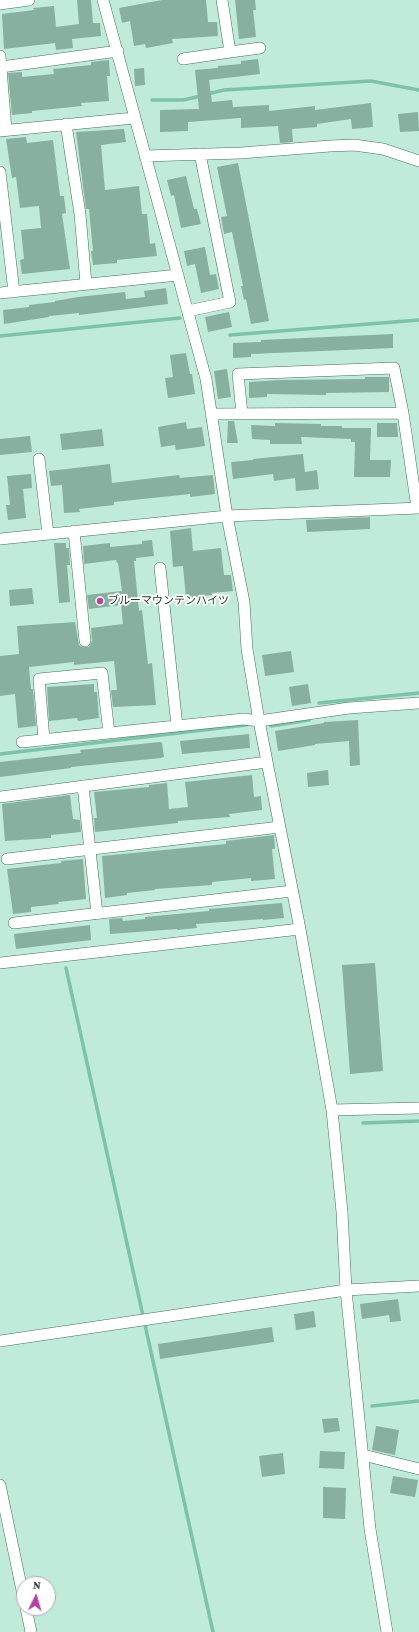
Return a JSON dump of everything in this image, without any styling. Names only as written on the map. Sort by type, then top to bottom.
[{"type":"street","points":[[0,4],[29,0]]},
{"type":"street","points":[[103,0],[206,379],[227,516],[244,602],[248,649],[259,720],[300,929],[332,1110],[342,1212],[346,1290],[370,1529],[387,1632]]},
{"type":"street","points":[[222,0],[230,52]]},
{"type":"street","points":[[184,59],[260,48]]},
{"type":"street","points":[[118,51],[0,61],[3,130],[134,118]]},
{"type":"street","points":[[66,124],[80,214],[86,284]]},
{"type":"street","points":[[145,156],[354,145],[383,149],[419,161]]},
{"type":"street","points":[[188,311],[230,302],[200,154]]},
{"type":"street","points":[[0,172],[14,292]]},
{"type":"street","points":[[0,293],[178,275]]},
{"type":"street","points":[[0,539],[227,516],[418,508],[394,368],[238,374],[242,414]]},
{"type":"street","points":[[211,414],[403,414]]},
{"type":"street","points":[[40,459],[48,534]]},
{"type":"street","points":[[74,532],[85,641]]},
{"type":"street","points":[[160,568],[176,726]]},
{"type":"street","points":[[44,740],[38,679],[102,673],[109,733]]},
{"type":"street","points":[[22,742],[244,719],[259,720],[349,708],[419,703]]},
{"type":"street","points":[[0,797],[267,762]]},
{"type":"street","points":[[83,786],[97,914]]},
{"type":"street","points":[[7,859],[280,827]]},
{"type":"street","points":[[14,923],[292,891]]},
{"type":"street","points":[[0,964],[300,929]]},
{"type":"street","points":[[332,1110],[419,1108]]},
{"type":"street","points":[[0,1341],[346,1290],[419,1286]]},
{"type":"street","points":[[363,1455],[419,1469]]},
{"type":"street","points":[[0,1485],[19,1576]]},
{"type":"street","points":[[28,1616],[31,1632]]},
{"type":"building","points":[[77,0],[91,0],[93,23],[100,23],[101,36],[72,39],[73,48],[56,50],[55,43],[4,49],[2,14],[34,10],[33,8],[54,6],[56,27],[79,24]]},
{"type":"building","points":[[162,0],[206,0],[208,22],[217,22],[218,36],[172,39],[173,43],[146,48],[145,44],[134,46],[130,21],[122,23],[119,8]]},
{"type":"building","points":[[235,0],[255,0],[256,10],[253,10],[256,37],[239,39]]},
{"type":"building","points":[[258,59],[260,74],[209,80],[212,102],[232,100],[233,107],[269,105],[269,111],[315,106],[315,110],[371,103],[373,127],[352,129],[351,119],[317,124],[317,127],[292,129],[293,142],[280,143],[278,126],[241,128],[241,118],[188,122],[188,131],[160,132],[160,110],[199,109],[195,70],[241,64],[241,61]]},
{"type":"building","points":[[109,60],[110,76],[107,76],[109,101],[81,103],[82,106],[32,111],[32,113],[12,115],[8,73],[22,72],[22,77],[54,74],[53,69],[91,65],[91,62]]},
{"type":"building","points":[[144,68],[145,85],[135,86],[134,69]]},
{"type":"building","points":[[418,112],[419,131],[400,132],[398,114]]},
{"type":"building","points":[[124,129],[126,142],[101,145],[105,190],[139,186],[142,214],[147,214],[150,244],[155,243],[157,256],[117,260],[117,263],[93,265],[89,209],[86,209],[76,132]]},
{"type":"building","points":[[26,137],[27,143],[53,140],[60,196],[64,196],[66,213],[62,214],[70,269],[22,274],[20,260],[24,259],[21,230],[41,228],[39,206],[20,208],[16,177],[12,178],[6,139]]},
{"type":"building","points":[[238,163],[269,321],[251,324],[246,299],[244,300],[241,286],[243,286],[232,232],[224,234],[221,217],[227,216],[217,167]]},
{"type":"building","points":[[186,176],[194,209],[197,209],[201,224],[181,228],[174,195],[171,196],[167,180]]},
{"type":"building","points":[[205,247],[210,275],[216,274],[219,289],[201,293],[195,264],[187,266],[184,251]]},
{"type":"building","points":[[166,288],[168,304],[79,315],[79,313],[49,316],[4,324],[3,310],[29,307],[29,305],[55,302],[78,297],[125,292],[126,299],[145,297],[144,291]]},
{"type":"building","points":[[229,312],[232,327],[208,332],[205,317]]},
{"type":"building","points":[[393,334],[393,348],[251,354],[251,357],[233,358],[233,343],[261,342],[261,340]]},
{"type":"building","points":[[186,353],[190,374],[192,374],[195,394],[168,398],[165,378],[173,377],[170,355]]},
{"type":"building","points":[[227,369],[231,397],[218,399],[214,371]]},
{"type":"building","points":[[365,377],[389,377],[389,392],[326,393],[326,395],[267,394],[267,397],[249,398],[249,382],[279,380],[365,379]]},
{"type":"building","points":[[228,421],[234,421],[238,443],[227,443]]},
{"type":"building","points":[[186,422],[187,429],[202,427],[205,446],[176,450],[175,445],[161,447],[158,427]]},
{"type":"building","points":[[275,423],[321,424],[321,426],[342,426],[342,428],[371,428],[370,460],[391,460],[390,477],[354,477],[355,442],[351,442],[351,439],[301,437],[302,444],[270,444],[270,440],[252,439],[251,425],[275,426]]},
{"type":"building","points":[[377,423],[397,423],[398,437],[377,437]]},
{"type":"building","points":[[102,429],[104,446],[62,450],[60,434]]},
{"type":"building","points":[[30,436],[32,452],[0,455],[0,439]]},
{"type":"building","points":[[303,454],[305,472],[317,470],[319,489],[296,491],[295,478],[274,481],[273,474],[233,479],[231,462]]},
{"type":"building","points":[[110,464],[112,483],[179,475],[180,478],[213,475],[215,494],[190,497],[190,494],[114,502],[114,505],[79,509],[80,512],[64,513],[62,485],[51,486],[49,471]]},
{"type":"building","points":[[31,474],[32,488],[23,489],[26,518],[8,520],[6,505],[10,505],[7,476]]},
{"type":"building","points":[[370,517],[370,529],[307,532],[306,520]]},
{"type":"building","points":[[191,528],[193,551],[221,548],[224,575],[231,575],[233,591],[186,598],[183,566],[173,567],[170,531]]},
{"type":"building","points":[[152,540],[154,556],[136,558],[136,561],[134,561],[139,611],[142,610],[148,664],[152,663],[156,705],[113,707],[111,690],[117,690],[114,661],[74,665],[74,662],[29,667],[31,689],[33,689],[36,726],[18,728],[15,694],[0,696],[0,656],[19,654],[17,626],[75,622],[79,645],[82,647],[89,647],[92,641],[91,628],[123,624],[121,605],[89,609],[87,595],[122,591],[118,563],[116,560],[84,564],[83,546],[110,543],[110,547],[142,544],[142,541]]},
{"type":"building","points":[[54,543],[66,543],[66,548],[69,548],[70,565],[67,565],[70,602],[59,603]]},
{"type":"building","points":[[32,588],[34,604],[10,606],[9,590]]},
{"type":"building","points":[[291,651],[294,672],[265,676],[262,655]]},
{"type":"building","points":[[94,684],[94,692],[97,692],[99,718],[78,721],[77,718],[49,721],[47,687]]},
{"type":"building","points":[[308,684],[311,703],[292,706],[289,687]]},
{"type":"building","points":[[358,720],[360,765],[350,766],[349,741],[315,744],[278,751],[275,731],[324,722]]},
{"type":"building","points":[[249,734],[250,748],[182,754],[180,741]]},
{"type":"building","points":[[162,743],[164,757],[161,758],[71,767],[0,777],[0,762],[81,753],[80,750]]},
{"type":"building","points":[[328,770],[329,785],[308,787],[307,773]]},
{"type":"building","points":[[252,775],[254,797],[261,796],[262,810],[229,814],[230,817],[178,821],[178,823],[95,832],[94,818],[97,818],[94,792],[149,787],[149,785],[167,783],[169,809],[188,807],[185,782]]},
{"type":"building","points":[[70,795],[73,819],[80,820],[81,832],[51,835],[51,838],[5,841],[2,804]]},
{"type":"building","points":[[274,835],[275,849],[272,849],[275,879],[251,881],[251,878],[212,882],[212,885],[155,889],[105,898],[102,856],[226,844],[226,841]]},
{"type":"building","points":[[83,859],[86,899],[31,907],[31,912],[13,914],[7,869]]},
{"type":"building","points":[[282,903],[284,918],[196,924],[197,928],[177,930],[110,934],[109,919],[122,918],[123,921],[145,919],[145,917],[209,911],[209,909]]},
{"type":"building","points":[[90,925],[91,940],[16,949],[14,934]]},
{"type":"building","points":[[375,963],[383,1071],[350,1074],[342,965]]},
{"type":"building","points":[[398,1299],[401,1321],[390,1322],[389,1315],[362,1319],[360,1304]]},
{"type":"building","points":[[314,1311],[316,1327],[296,1330],[294,1314]]},
{"type":"building","points":[[272,1327],[274,1342],[160,1359],[158,1344]]},
{"type":"building","points":[[338,1418],[340,1431],[324,1433],[322,1419]]},
{"type":"building","points":[[376,1426],[399,1430],[395,1455],[372,1450]]},
{"type":"building","points":[[320,1451],[345,1452],[344,1469],[319,1468]]},
{"type":"building","points":[[283,1453],[285,1474],[262,1477],[259,1456]]},
{"type":"building","points":[[393,1476],[418,1480],[415,1497],[390,1493]]},
{"type":"building","points":[[323,1487],[346,1488],[345,1519],[323,1518]]},
{"type":"waterway","points":[[207,94],[224,90],[371,81],[419,90]]},
{"type":"waterway","points":[[152,100],[183,100],[201,96]]},
{"type":"waterway","points":[[0,336],[180,318]]},
{"type":"waterway","points":[[230,335],[419,320]]},
{"type":"waterway","points":[[319,703],[419,693]]},
{"type":"waterway","points":[[271,726],[309,720]]},
{"type":"waterway","points":[[0,754],[246,725]]},
{"type":"waterway","points":[[66,968],[213,1632]]},
{"type":"waterway","points":[[363,1123],[419,1121]]},
{"type":"waterway","points":[[372,1406],[419,1401]]},
{"type":"place","name":"ブルーマウンテンハイツ","points":[[100,601]]}]
